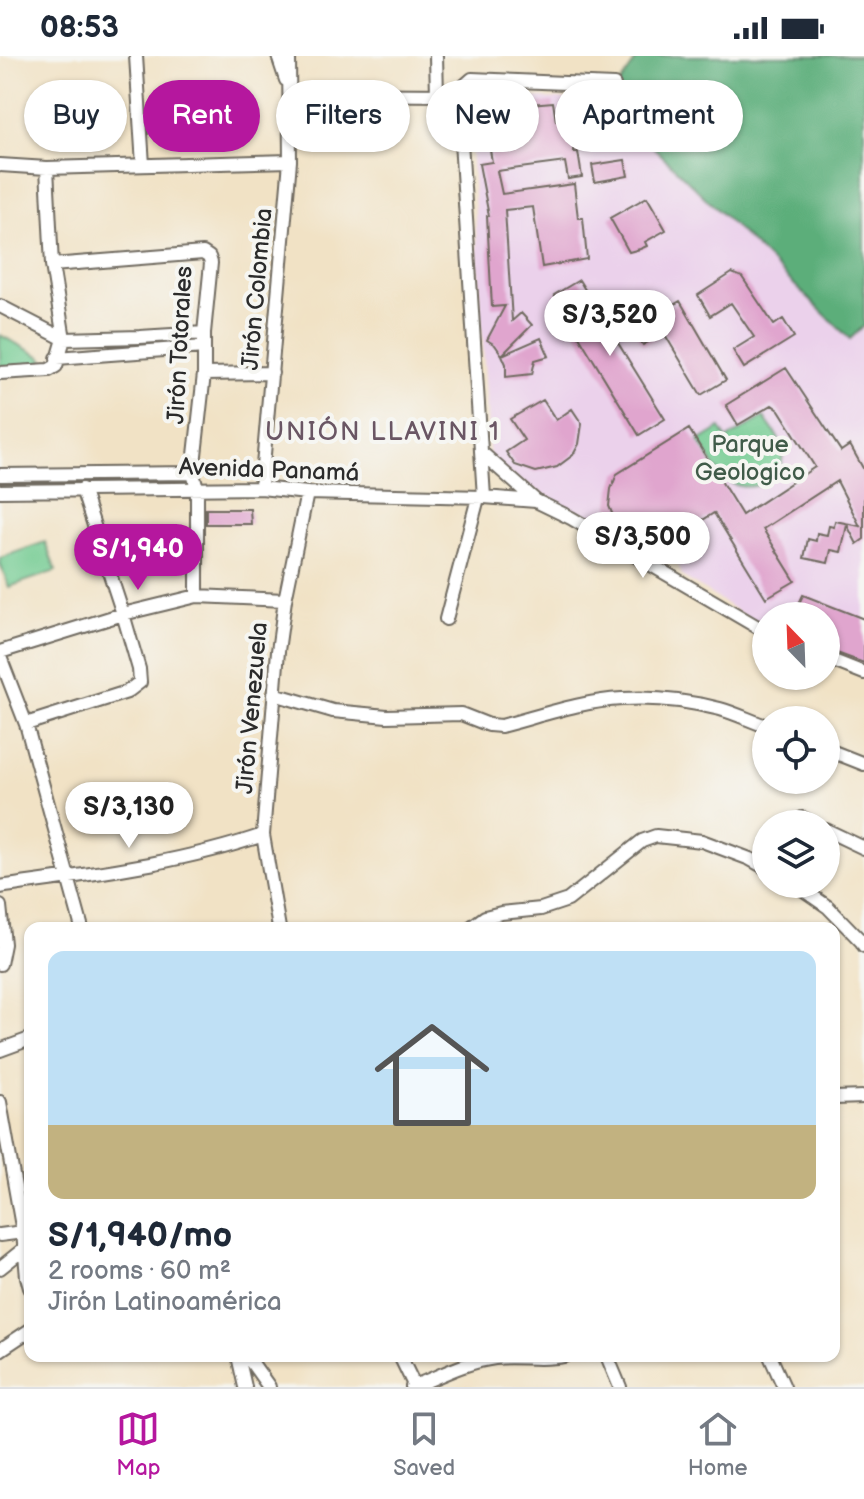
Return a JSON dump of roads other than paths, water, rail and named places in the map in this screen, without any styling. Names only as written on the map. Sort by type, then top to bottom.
[{"type":"street","points":[[136,56],[143,165]]},
{"type":"street","name":"Jirón Colombia","points":[[278,56],[286,80]]},
{"type":"street","name":"Jirón Colombia","points":[[289,56],[290,80]]},
{"type":"street","points":[[436,56],[437,80]]},
{"type":"street","points":[[471,80],[496,80]]},
{"type":"street","name":"Jirón Colombia","points":[[261,488],[290,152]]},
{"type":"street","points":[[446,619],[481,498],[482,453],[462,152]]},
{"type":"street","points":[[0,165],[47,168],[290,161]]},
{"type":"street","points":[[0,373],[49,370],[56,366],[64,339],[52,265],[47,168]]},
{"type":"street","name":"Jirón Totorales","points":[[52,265],[203,253],[209,257],[204,374],[193,473],[197,488],[197,596]]},
{"type":"street","points":[[0,306],[64,339],[204,333]]},
{"type":"street","points":[[57,358],[204,347]]},
{"type":"street","points":[[204,374],[272,373]]},
{"type":"street","points":[[482,453],[536,501],[571,518],[752,624]]},
{"type":"street","name":"Avenida Panamá","points":[[0,475],[193,473]]},
{"type":"street","name":"Avenida Panamá","points":[[0,491],[261,488],[307,493],[536,501]]},
{"type":"street","points":[[26,724],[127,692],[140,682],[123,614],[82,489]]},
{"type":"street","name":"Jirón Venezuela","points":[[275,922],[263,835],[285,600],[307,493]]},
{"type":"street","points":[[80,922],[26,724],[0,654],[123,614],[197,596],[285,600]]},
{"type":"street","points":[[840,664],[864,673]]},
{"type":"street","points":[[274,694],[333,711],[387,716],[461,714],[489,725],[501,726],[575,706],[642,698],[721,709],[752,721]]},
{"type":"street","points":[[840,755],[864,764]]},
{"type":"street","points":[[0,887],[154,865],[263,835]]},
{"type":"street","points":[[478,922],[501,913],[541,909],[568,900],[642,841],[656,836],[702,841],[752,860]]},
{"type":"street","points":[[840,837],[864,848]]},
{"type":"street","points":[[815,898],[828,907],[864,946]]},
{"type":"street","points":[[0,906],[4,944],[0,964]]},
{"type":"street","points":[[0,1050],[24,1041]]},
{"type":"street","points":[[840,1098],[864,1097]]},
{"type":"street","points":[[0,1102],[5,1153],[24,1240]]},
{"type":"street","points":[[0,1235],[23,1232]]},
{"type":"street","points":[[0,1268],[24,1249]]},
{"type":"street","points":[[0,1350],[24,1334]]},
{"type":"street","points":[[239,1362],[245,1387]]},
{"type":"street","points":[[251,1362],[269,1387]]},
{"type":"street","points":[[403,1362],[414,1387],[455,1368],[478,1362]]},
{"type":"street","points":[[610,1362],[620,1387]]},
{"type":"street","points":[[773,1362],[784,1387]]},
{"type":"district","name":"UNIÓN LLAVINI 1","points":[[383,432]]},
{"type":"park label","name":"Parque Geologico","points":[[750,458]]}]
